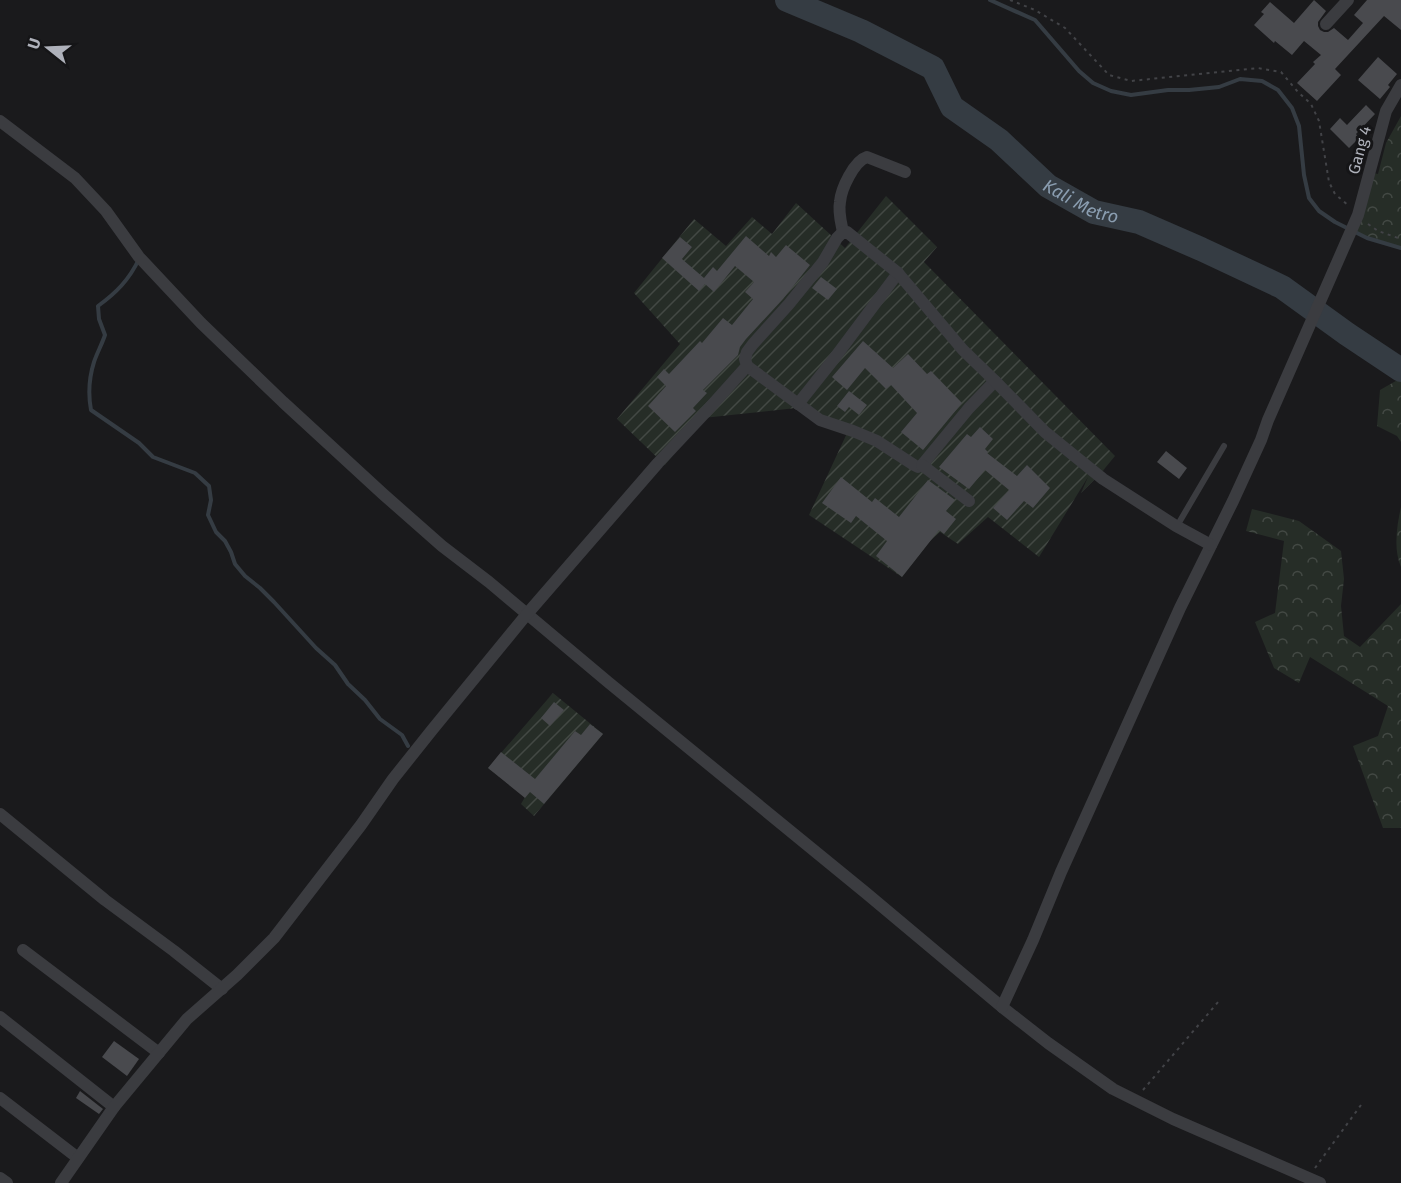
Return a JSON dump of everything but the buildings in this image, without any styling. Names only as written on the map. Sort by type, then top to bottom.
[{"type":"street","points":[[1326,24],[1348,0]]},
{"type":"street","name":"Gang 4","points":[[1002,1007],[1180,608],[1261,440],[1356,220],[1386,111],[1401,85]]},
{"type":"street","points":[[0,121],[75,178],[106,211],[139,257],[201,323],[283,402],[442,546],[489,582],[866,892],[1002,1007],[1113,1089],[1194,1129],[1320,1183]]},
{"type":"street","points":[[843,232],[839,215],[840,200],[858,162],[867,157],[905,172]]},
{"type":"street","points":[[843,232],[847,232],[898,273],[963,350],[1045,432],[1103,479],[1176,526],[1211,545]]},
{"type":"street","points":[[843,232],[823,262],[747,352],[745,359],[747,366],[820,420],[854,430],[877,441],[918,467],[995,381]]},
{"type":"street","points":[[798,404],[898,273]]},
{"type":"street","points":[[61,1183],[114,1107],[187,1019],[222,989],[274,938],[400,771],[527,614],[747,366]]},
{"type":"street","points":[[922,465],[969,501]]},
{"type":"street","points":[[0,814],[105,900],[222,989]]},
{"type":"street","points":[[23,950],[159,1053]]},
{"type":"street","points":[[0,1017],[114,1107]]},
{"type":"street","points":[[0,1098],[78,1158]]},
{"type":"street","points":[[0,1178],[7,1183]]},
{"type":"lane","points":[[1176,526],[1224,446]]},
{"type":"path","points":[[1010,0],[1035,10],[1065,28],[1108,75],[1131,81],[1258,68],[1281,72],[1311,104],[1320,121],[1329,182],[1335,194],[1356,220],[1362,220],[1378,231],[1401,239]]},
{"type":"path","points":[[1141,1092],[1219,1001]]},
{"type":"path","points":[[1317,1164],[1361,1105]]},
{"type":"green space","points":[[1401,116],[1401,248],[1367,238],[1352,230],[1373,173],[1378,174],[1386,143]]},
{"type":"green space","points":[[886,196],[937,247],[924,262],[1115,456],[1081,493],[1088,477],[1039,557],[988,517],[958,544],[940,532],[930,541],[902,577],[809,515],[848,431],[796,408],[703,418],[665,465],[617,419],[680,344],[634,293],[694,219],[726,246],[752,217],[772,234],[796,203],[845,248]]},
{"type":"green space","points":[[1401,378],[1401,442],[1397,436],[1377,426],[1380,390]]},
{"type":"green space","points":[[1401,507],[1401,567],[1396,545]]},
{"type":"green space","points":[[1252,509],[1299,521],[1341,551],[1344,579],[1341,606],[1344,636],[1360,647],[1401,604],[1401,828],[1383,828],[1353,746],[1378,736],[1388,706],[1310,657],[1299,683],[1274,668],[1255,622],[1275,613],[1284,541],[1246,531]]},
{"type":"green space","points":[[553,693],[603,734],[534,816],[521,804],[525,797],[488,768]]},
{"type":"waterway","name":"Kali Metro","points":[[787,0],[861,31],[933,68],[952,107],[999,140],[1048,186],[1094,212],[1139,222],[1282,287],[1401,370]]},
{"type":"waterway","points":[[990,0],[1035,20],[1079,71],[1093,83],[1111,91],[1131,95],[1168,90],[1189,90],[1219,87],[1240,79],[1262,81],[1278,90],[1292,108],[1299,126],[1309,198],[1319,211],[1367,238],[1401,248]]},
{"type":"waterway","points":[[139,259],[122,286],[98,306],[99,319],[105,335],[91,374],[89,392],[91,410],[139,443],[153,457],[195,473],[209,486],[211,500],[208,515],[216,532],[225,541],[235,564],[335,665],[348,684],[380,719],[402,735],[408,746]]}]
